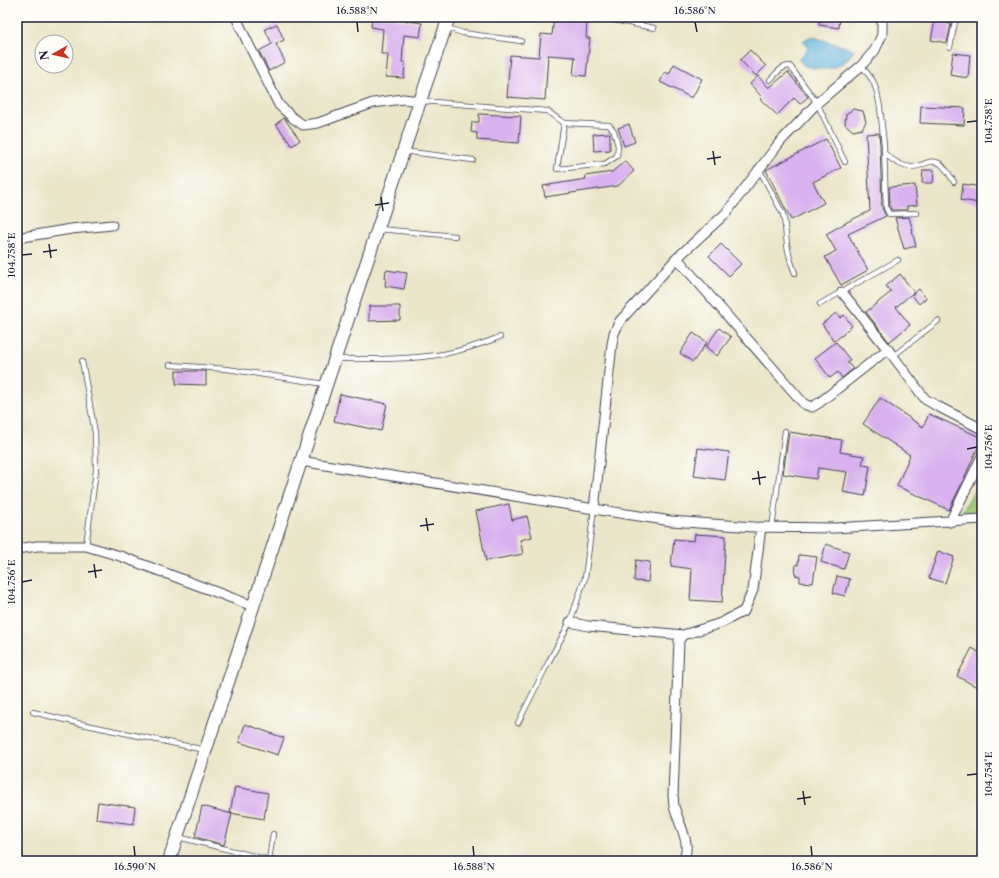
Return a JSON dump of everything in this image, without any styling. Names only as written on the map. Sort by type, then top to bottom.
[{"type":"street","points":[[116,17],[134,17]]},
{"type":"street","points":[[236,17],[279,105],[293,118],[303,124],[318,123],[373,103],[403,99],[420,101]]},
{"type":"street","points":[[594,509],[612,344],[614,333],[620,322],[677,258],[726,213],[780,142],[817,103],[862,66],[875,50],[882,35],[882,17]]},
{"type":"street","points":[[169,861],[447,22]]},
{"type":"street","points":[[17,238],[71,229],[112,225]]},
{"type":"street","points":[[677,258],[804,404],[812,407],[819,403],[890,352]]},
{"type":"street","points":[[842,292],[925,399],[982,429]]},
{"type":"street","points":[[950,522],[982,456]]},
{"type":"street","points":[[301,460],[671,521],[772,528],[835,528],[982,519]]},
{"type":"street","points":[[570,622],[588,626],[683,635],[721,623],[744,610],[753,590],[761,527]]},
{"type":"street","points":[[17,549],[36,546],[86,546],[120,556],[253,606]]},
{"type":"street","points":[[681,861],[685,858],[687,852],[686,843],[674,806],[673,796],[679,640],[683,635]]},
{"type":"lane","points":[[599,17],[654,28]]},
{"type":"lane","points":[[950,47],[956,17]]},
{"type":"lane","points":[[447,22],[463,33],[521,41]]},
{"type":"lane","points":[[770,80],[781,69],[790,66],[817,103],[845,162]]},
{"type":"lane","points":[[862,66],[873,81],[880,107],[885,154],[886,208],[889,214],[918,213]]},
{"type":"lane","points":[[420,101],[547,111],[564,123],[609,126],[614,131],[618,146],[617,156],[605,164],[557,169],[564,123]]},
{"type":"lane","points":[[403,152],[473,160]]},
{"type":"lane","points":[[885,154],[904,167],[917,167],[926,162],[939,163],[947,171],[954,182]]},
{"type":"lane","points":[[759,169],[783,214],[790,261],[795,273]]},
{"type":"lane","points":[[378,229],[455,236]]},
{"type":"lane","points":[[820,304],[898,260]]},
{"type":"lane","points":[[890,352],[938,321]]},
{"type":"lane","points":[[334,360],[431,356],[472,347],[500,337]]},
{"type":"lane","points":[[82,361],[95,433],[96,470],[86,546]]},
{"type":"lane","points":[[170,365],[227,370],[326,384]]},
{"type":"lane","points":[[772,528],[785,431]]},
{"type":"lane","points":[[518,724],[570,622],[585,578],[594,509]]},
{"type":"lane","points":[[33,712],[205,750]]},
{"type":"lane","points":[[176,837],[272,860],[273,834]]},
{"type":"green space","points":[[982,477],[982,518],[963,518],[962,512]]},
{"type":"water","points":[[811,36],[854,50],[847,60],[832,68],[820,69],[806,66],[798,59],[808,48],[803,41]]},
{"type":"building","points":[[372,17],[394,17],[394,19],[422,23],[420,37],[404,35],[402,62],[405,62],[404,78],[386,77],[388,54],[381,54],[383,29],[371,27]]},
{"type":"building","points":[[554,17],[587,19],[586,38],[590,38],[586,76],[573,75],[575,57],[548,55],[545,100],[507,97],[510,55],[539,57],[541,34],[552,35]]},
{"type":"building","points":[[820,17],[840,17],[839,28],[819,25]]},
{"type":"building","points":[[935,20],[951,24],[947,43],[931,40]]},
{"type":"building","points":[[277,24],[284,40],[276,44],[285,62],[269,71],[259,51],[272,44],[265,29]]},
{"type":"building","points":[[750,50],[766,66],[756,76],[740,60]]},
{"type":"building","points":[[953,53],[970,55],[968,78],[950,75]]},
{"type":"building","points":[[674,64],[702,79],[692,98],[660,82],[665,72],[669,74]]},
{"type":"building","points":[[788,72],[808,97],[800,104],[794,98],[777,115],[760,99],[762,97],[750,84],[758,76],[769,88]]},
{"type":"building","points":[[921,106],[965,108],[964,125],[920,123]]},
{"type":"building","points":[[853,109],[863,111],[866,122],[862,129],[853,131],[845,124],[846,114]]},
{"type":"building","points":[[479,114],[521,116],[519,143],[477,140],[477,133],[471,132],[472,122],[479,122]]},
{"type":"building","points":[[284,118],[300,140],[292,146],[276,124]]},
{"type":"building","points":[[629,124],[635,142],[624,146],[618,128]]},
{"type":"building","points":[[610,133],[610,150],[594,151],[593,134]]},
{"type":"building","points":[[879,133],[882,208],[886,216],[848,234],[868,270],[841,285],[825,257],[836,251],[826,234],[870,211],[866,134]]},
{"type":"building","points":[[826,139],[841,168],[813,182],[824,203],[791,220],[766,170]]},
{"type":"building","points":[[625,161],[634,171],[618,186],[545,197],[543,186],[586,179],[585,176],[612,172]]},
{"type":"building","points":[[923,170],[934,170],[933,183],[922,183]]},
{"type":"building","points":[[963,184],[981,187],[979,203],[961,200]]},
{"type":"building","points":[[915,185],[917,205],[907,206],[907,210],[891,210],[889,187]]},
{"type":"building","points":[[909,217],[916,246],[904,249],[895,218]]},
{"type":"building","points":[[721,244],[741,264],[729,276],[709,256]]},
{"type":"building","points":[[386,270],[407,273],[404,289],[385,286]]},
{"type":"building","points":[[900,274],[914,292],[896,307],[910,325],[889,342],[866,312],[891,292],[886,286]]},
{"type":"building","points":[[919,289],[926,298],[919,304],[912,295]]},
{"type":"building","points":[[369,306],[400,306],[400,320],[369,321]]},
{"type":"building","points":[[836,313],[840,318],[844,315],[852,326],[834,341],[822,324]]},
{"type":"building","points":[[719,328],[731,337],[717,356],[706,347]]},
{"type":"building","points":[[693,333],[707,342],[693,362],[680,353]]},
{"type":"building","points":[[836,342],[850,360],[847,362],[853,369],[842,378],[838,372],[830,378],[815,358]]},
{"type":"building","points":[[176,371],[206,371],[206,385],[176,384]]},
{"type":"building","points":[[340,394],[387,404],[381,431],[334,421]]},
{"type":"building","points":[[880,398],[923,427],[929,414],[982,438],[949,510],[897,486],[910,455],[863,424]]},
{"type":"building","points":[[789,432],[842,440],[840,452],[864,456],[862,465],[870,466],[865,496],[843,492],[847,472],[818,468],[816,479],[783,474]]},
{"type":"building","points":[[698,448],[729,452],[725,480],[694,476]]},
{"type":"building","points":[[509,504],[512,520],[527,516],[532,537],[520,540],[523,554],[486,561],[476,511]]},
{"type":"building","points":[[695,534],[726,536],[722,602],[690,600],[692,569],[671,566],[674,539],[694,541]]},
{"type":"building","points":[[826,544],[849,552],[844,569],[821,562]]},
{"type":"building","points":[[938,551],[954,557],[945,583],[929,578]]},
{"type":"building","points":[[799,555],[817,557],[813,583],[800,582],[800,576],[795,575]]},
{"type":"building","points":[[636,560],[650,562],[648,582],[634,581]]},
{"type":"building","points":[[837,576],[850,579],[845,596],[833,593]]},
{"type":"building","points":[[972,648],[982,654],[982,678],[977,687],[957,676]]},
{"type":"building","points":[[245,724],[284,738],[278,755],[239,742]]},
{"type":"building","points":[[235,787],[268,793],[264,819],[230,813]]},
{"type":"building","points":[[98,802],[135,807],[133,824],[96,819]]},
{"type":"building","points":[[202,806],[232,814],[224,845],[195,837]]}]
